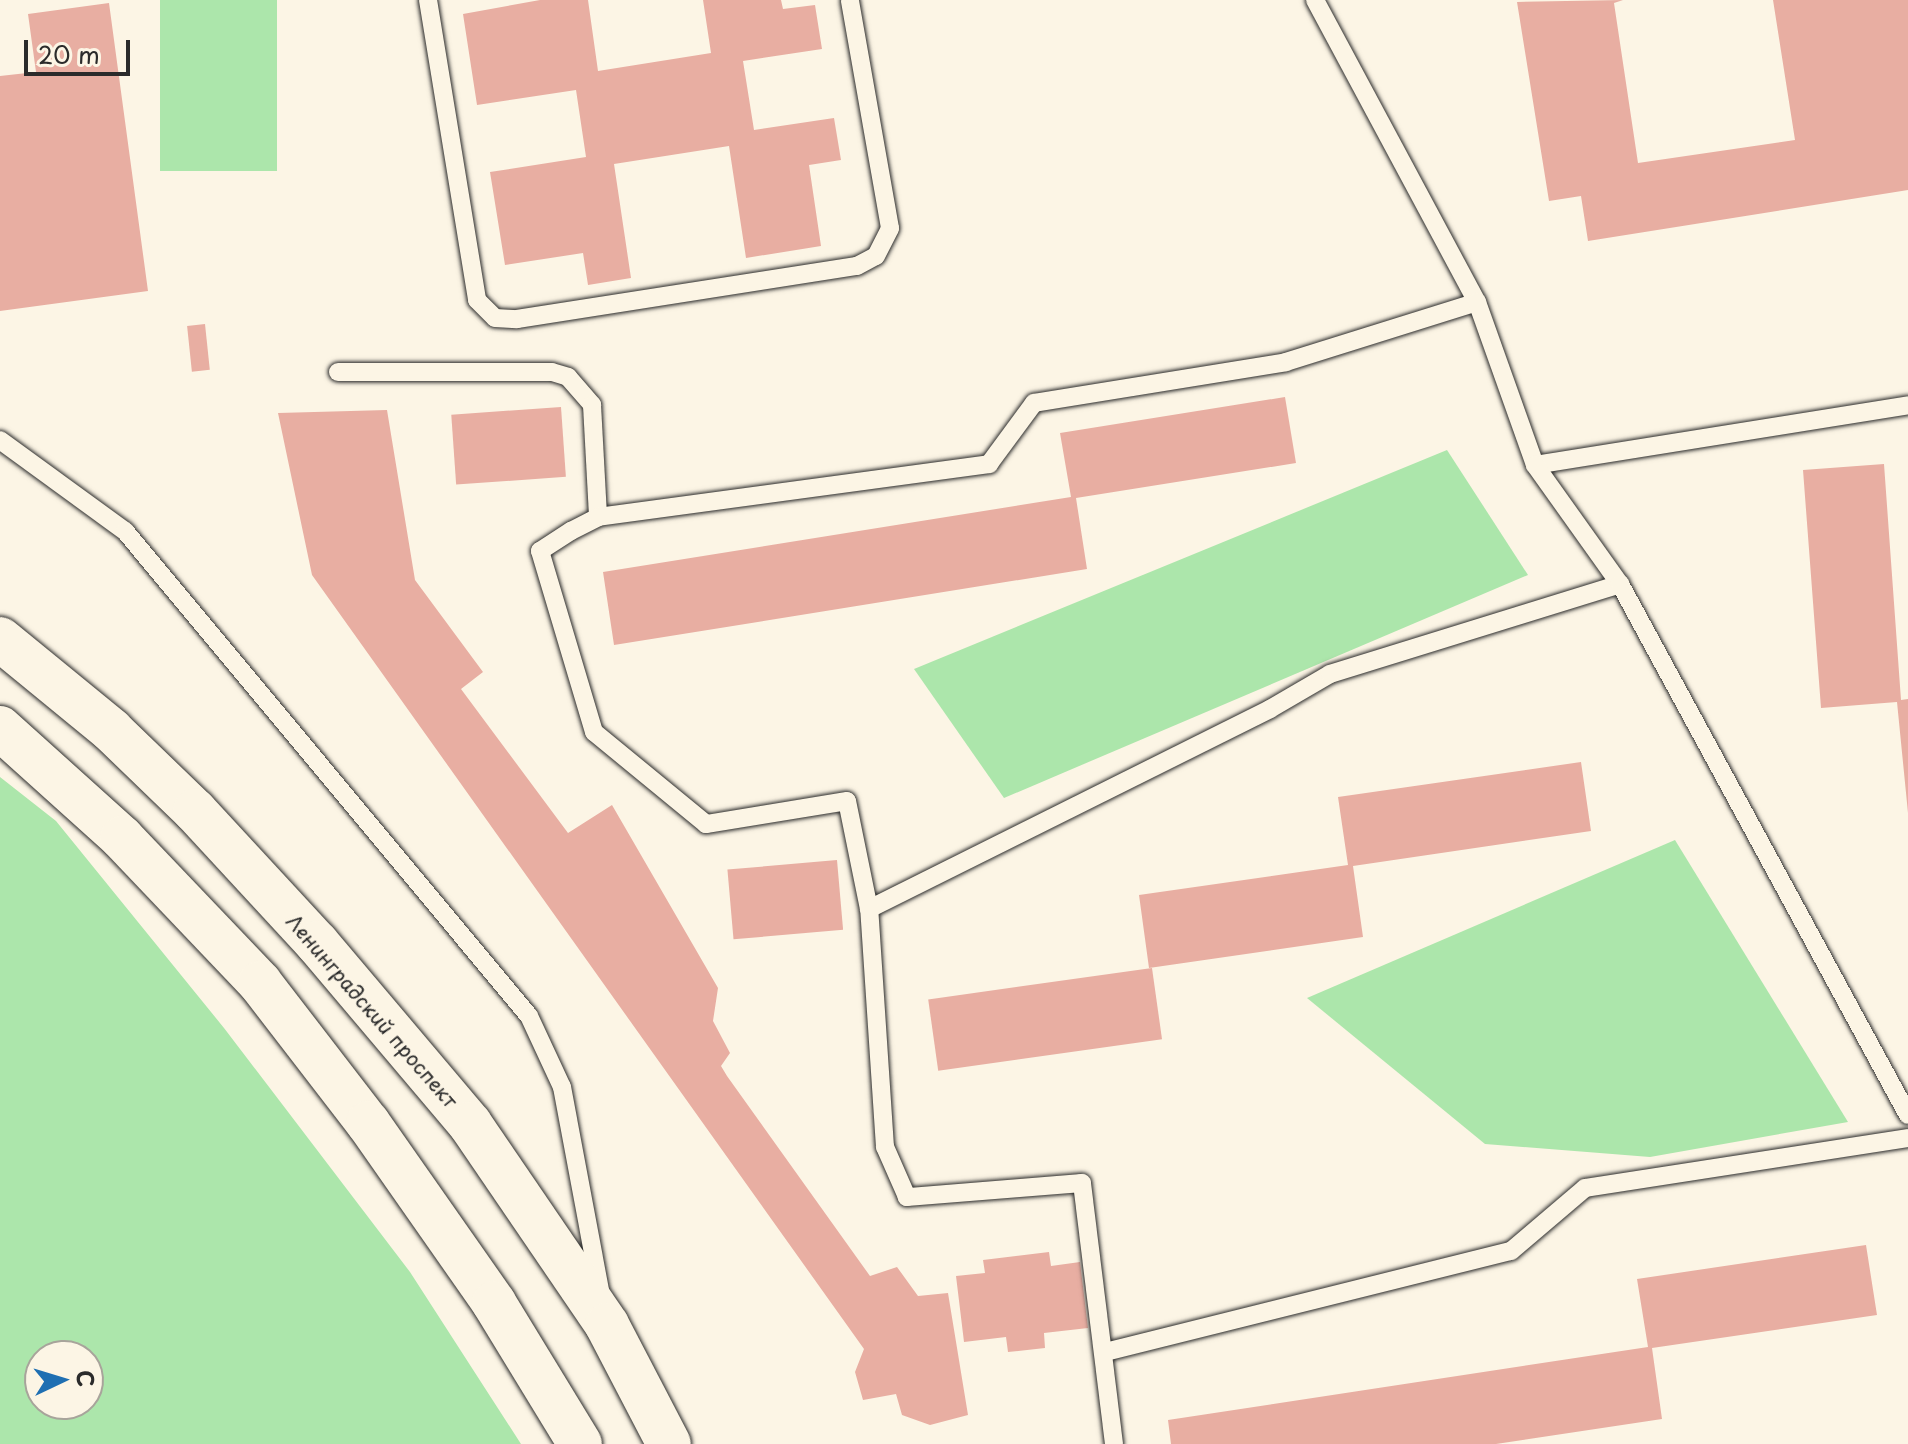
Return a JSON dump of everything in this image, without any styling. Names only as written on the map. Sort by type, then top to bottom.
[{"type":"main road","name":"Ленинградский проспект","points":[[0,639],[111,730],[195,811],[317,943],[470,1124],[607,1325],[669,1444]]},
{"type":"main road","points":[[0,728],[122,838],[260,983],[368,1123],[494,1303],[580,1444]]},
{"type":"lane","points":[[428,0],[477,300],[495,318],[517,319],[857,266],[876,256],[890,228],[850,0]]},
{"type":"lane","points":[[1315,0],[1477,302],[1535,465],[1620,584],[1908,1115]]},
{"type":"lane","points":[[1114,1444],[1082,1183],[907,1197],[885,1147],[869,909],[847,801],[706,824],[594,732],[540,551],[598,517],[989,464],[1034,403],[1286,362],[1477,302]]},
{"type":"lane","points":[[338,372],[552,372],[568,377],[592,405],[598,517]]},
{"type":"lane","points":[[1535,465],[1908,405]]},
{"type":"lane","points":[[0,440],[125,531],[529,1016],[562,1087],[607,1325]]},
{"type":"lane","points":[[869,909],[1270,709],[1330,674],[1620,584]]},
{"type":"lane","points":[[1105,1352],[1511,1251],[1585,1188],[1908,1138]]},
{"type":"green space","points":[[160,0],[277,0],[277,171],[160,171]]},
{"type":"green space","points":[[1447,450],[1528,575],[1004,798],[914,669]]},
{"type":"green space","points":[[0,777],[56,821],[224,1028],[410,1272],[521,1444],[0,1444]]},
{"type":"green space","points":[[1675,840],[1848,1122],[1650,1157],[1485,1144],[1307,998]]},
{"type":"building","points":[[540,0],[588,0],[598,71],[711,53],[703,0],[781,0],[783,9],[815,5],[822,49],[743,61],[754,130],[834,118],[841,160],[809,165],[821,246],[746,258],[729,146],[614,164],[631,278],[588,285],[583,253],[505,265],[490,172],[586,157],[576,90],[477,105],[463,14]]},
{"type":"building","points":[[1623,0],[1614,3],[1638,163],[1795,140],[1773,0],[1908,0],[1908,190],[1588,241],[1581,196],[1549,201],[1517,2]]},
{"type":"building","points":[[109,3],[148,291],[0,311],[0,76],[36,72],[28,14]]},
{"type":"building","points":[[205,324],[210,370],[192,372],[187,326]]},
{"type":"building","points":[[1285,397],[1296,463],[1076,498],[1087,569],[614,645],[603,572],[1071,497],[1060,433]]},
{"type":"building","points":[[561,407],[566,477],[456,485],[451,415]]},
{"type":"building","points":[[387,410],[415,580],[483,672],[461,689],[568,833],[612,805],[718,988],[713,1021],[730,1053],[721,1066],[727,1076],[870,1276],[897,1267],[918,1296],[948,1293],[968,1415],[930,1425],[902,1415],[896,1394],[863,1400],[855,1372],[864,1349],[312,575],[278,413]]},
{"type":"building","points":[[1884,464],[1901,700],[1908,699],[1908,813],[1897,702],[1821,708],[1803,470]]},
{"type":"building","points":[[1581,762],[1591,831],[1353,866],[1363,937],[1149,968],[1139,895],[1348,865],[1338,797]]},
{"type":"building","points":[[837,860],[843,930],[734,939],[727,870]]},
{"type":"building","points":[[1152,968],[1162,1039],[938,1071],[928,999]]},
{"type":"building","points":[[1866,1245],[1877,1315],[1652,1348],[1662,1419],[1496,1444],[1171,1444],[1168,1420],[1648,1347],[1637,1279]]},
{"type":"building","points":[[1049,1252],[1051,1266],[1080,1262],[1088,1328],[1044,1333],[1045,1348],[1008,1352],[1006,1337],[964,1342],[956,1276],[985,1273],[983,1260]]}]
